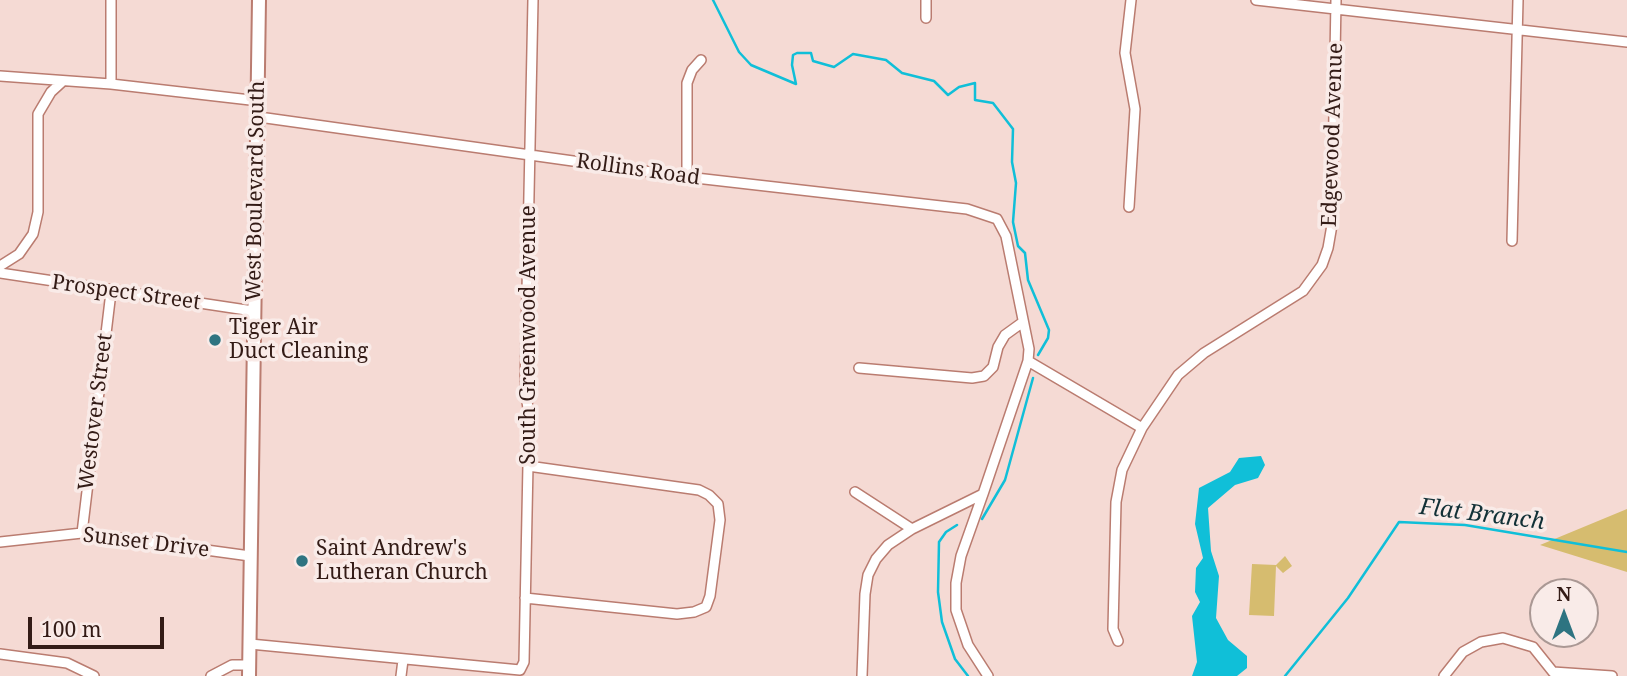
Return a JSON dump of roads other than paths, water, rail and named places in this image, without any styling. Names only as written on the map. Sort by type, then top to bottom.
[{"type":"main road","name":"West Boulevard South","points":[[249,670],[259,0]]},
{"type":"street","points":[[111,0],[111,84]]},
{"type":"street","name":"South Greenwood Avenue","points":[[403,660],[520,670],[524,662],[529,415],[525,388],[533,0]]},
{"type":"street","points":[[926,0],[926,18]]},
{"type":"street","points":[[1129,207],[1135,109],[1125,53],[1131,0]]},
{"type":"street","points":[[1256,0],[1336,4],[1627,42]]},
{"type":"street","points":[[1512,241],[1518,0]]},
{"type":"street","name":"Edgewood Avenue","points":[[1118,641],[1113,629],[1116,502],[1122,470],[1142,428],[1178,375],[1204,353],[1303,291],[1322,265],[1332,225],[1336,4]]},
{"type":"street","points":[[687,177],[687,83],[692,70],[701,60]]},
{"type":"street","points":[[0,76],[111,84],[259,101]]},
{"type":"street","points":[[0,266],[27,245],[37,224],[38,114],[51,92],[63,81]]},
{"type":"street","name":"Rollins Road","points":[[259,117],[687,177],[967,209],[998,219],[1006,236],[1023,322]]},
{"type":"street","name":"Prospect Street","points":[[0,272],[111,292],[253,312]]},
{"type":"street","name":"Westover Street","points":[[82,533],[111,292]]},
{"type":"street","points":[[859,368],[972,378],[984,376],[993,367],[1005,335],[1023,322],[1028,362],[961,556],[956,583],[956,610],[968,645],[988,676]]},
{"type":"street","points":[[1028,362],[1142,428]]},
{"type":"street","points":[[525,598],[677,614],[694,612],[705,607],[710,596],[720,520],[718,504],[699,490],[528,466]]},
{"type":"street","points":[[855,492],[912,529]]},
{"type":"street","points":[[862,676],[868,575],[888,545],[912,529],[983,494]]},
{"type":"street","name":"Sunset Drive","points":[[0,542],[82,533],[250,556]]},
{"type":"street","points":[[1444,676],[1463,652],[1481,642],[1503,638],[1533,647],[1553,674],[1612,676]]},
{"type":"street","points":[[250,644],[403,660],[401,676]]},
{"type":"street","points":[[0,654],[67,663],[93,676]]},
{"type":"street","points":[[211,676],[232,665],[249,670]]},
{"type":"water","points":[[1261,456],[1265,465],[1258,478],[1235,485],[1208,508],[1211,551],[1219,576],[1216,618],[1228,640],[1247,656],[1247,668],[1237,676],[1192,676],[1197,662],[1192,616],[1200,602],[1195,592],[1196,568],[1203,558],[1195,524],[1199,488],[1230,472],[1239,458]]},
{"type":"waterway","points":[[713,0],[739,52],[751,65],[796,84],[792,65],[793,55],[797,53],[811,53],[813,61],[834,67],[853,54],[886,60],[902,73],[934,81],[948,95],[959,87],[975,83],[975,100],[993,103],[1013,129],[1012,162],[1016,183],[1013,222],[1018,246],[1025,253],[1028,280],[1049,330],[1048,338],[1038,355]]},
{"type":"waterway","points":[[982,519],[1005,480],[1033,378]]},
{"type":"waterway","name":"Flat Branch","points":[[1285,676],[1348,598],[1399,522],[1465,525],[1627,552]]},
{"type":"waterway","points":[[957,525],[946,532],[939,542],[938,592],[942,622],[955,659],[968,676]]},
{"type":"place","name":"Tiger Air Duct Cleaning","points":[[215,340]]},
{"type":"place","name":"Saint Andrew's Lutheran Church","points":[[302,561]]}]
